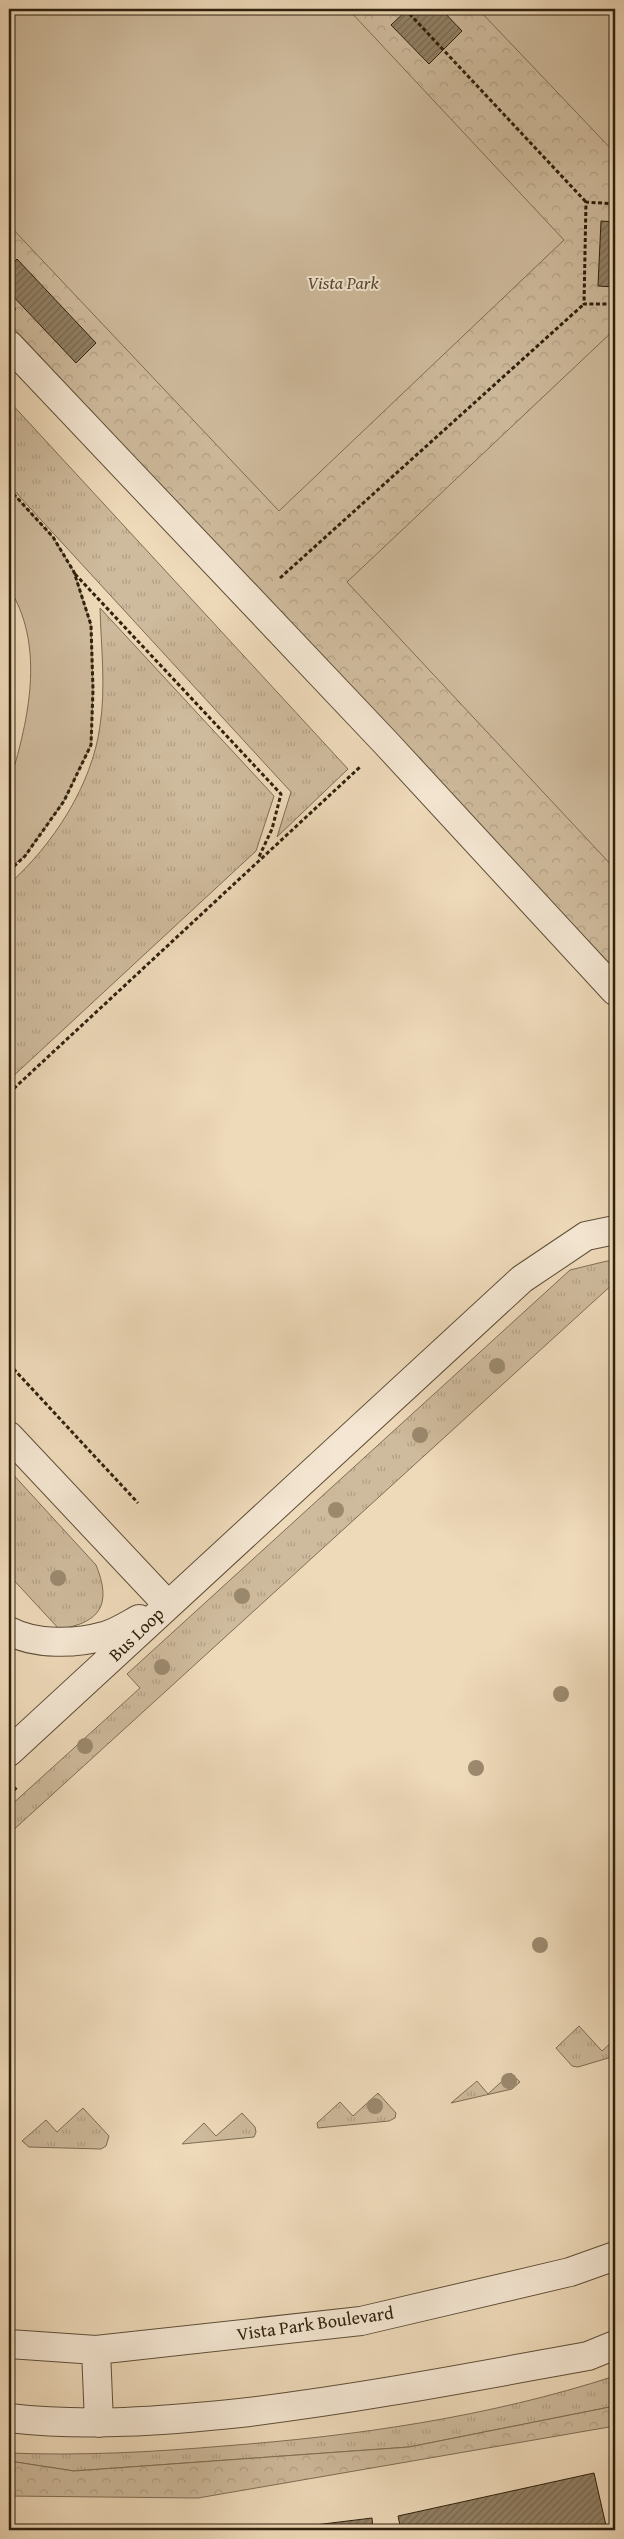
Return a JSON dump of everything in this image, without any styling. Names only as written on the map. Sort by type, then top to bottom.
[{"type":"street","points":[[9,345],[386,743],[615,991]]},
{"type":"street","points":[[9,1436],[168,1605],[522,1279],[586,1236],[615,1230]]},
{"type":"street","name":"Bus Loop","points":[[9,1631],[21,1638],[65,1642],[105,1636],[168,1605]]},
{"type":"street","name":"Bus Loop","points":[[9,1752],[168,1605]]},
{"type":"street","name":"Vista Park Boulevard","points":[[9,2344],[96,2350],[361,2321],[570,2272],[615,2256]]},
{"type":"street","points":[[9,2418],[99,2423],[158,2422],[330,2402],[588,2356],[615,2345]]},
{"type":"street","points":[[96,2350],[99,2423]]},
{"type":"path","points":[[405,9],[586,202],[615,204]]},
{"type":"path","points":[[584,304],[586,202]]},
{"type":"path","points":[[273,584],[584,304],[615,304]]},
{"type":"path","points":[[9,489],[53,537],[74,572],[281,794],[272,829],[257,862]]},
{"type":"path","points":[[9,871],[25,856],[64,801],[91,745],[93,690],[91,625],[74,572]]},
{"type":"path","points":[[9,1093],[386,743]]},
{"type":"path","points":[[9,1364],[138,1503]]},
{"type":"green space","name":"Vista Park","points":[[9,9],[615,9],[615,969],[9,323]]},
{"type":"green space","points":[[9,9],[348,9],[564,240],[279,511],[9,225]]},
{"type":"green space","points":[[478,9],[615,9],[615,153]]},
{"type":"green space","points":[[615,329],[615,869],[347,582]]},
{"type":"green space","points":[[9,401],[348,769],[277,837],[291,792],[9,485]]},
{"type":"green space","points":[[9,489],[53,537],[74,572],[91,625],[93,690],[91,745],[64,801],[25,856],[9,868],[9,777],[13,771],[24,726],[28,702],[30,655],[27,632],[20,609],[9,588]]},
{"type":"green space","points":[[100,608],[274,796],[256,851],[9,1080],[9,884],[41,851],[55,832],[79,792],[89,770],[96,748],[102,711],[103,682]]},
{"type":"green space","points":[[607,1261],[615,1261],[615,1282],[9,1834],[9,1807],[140,1688],[127,1674],[570,1270]]},
{"type":"green space","points":[[9,1470],[96,1565],[103,1591],[102,1601],[99,1609],[85,1622],[59,1629],[9,1575]]},
{"type":"green space","points":[[579,2026],[602,2051],[615,2039],[615,2056],[578,2067],[572,2066],[556,2048]]},
{"type":"green space","points":[[511,2073],[520,2082],[512,2089],[451,2103],[477,2081],[488,2094]]},
{"type":"green space","points":[[378,2093],[396,2113],[395,2118],[389,2121],[318,2128],[317,2123],[340,2102],[353,2116]]},
{"type":"green space","points":[[83,2108],[109,2136],[106,2146],[101,2149],[29,2147],[22,2141],[46,2120],[57,2132]]},
{"type":"green space","points":[[242,2113],[255,2127],[254,2137],[182,2144],[204,2123],[216,2136]]},
{"type":"green space","points":[[615,2376],[615,2406],[409,2447],[74,2471],[9,2461],[9,2453],[117,2453],[323,2437],[471,2414],[519,2403]]},
{"type":"green space","points":[[615,2406],[615,2426],[198,2498],[9,2496],[9,2461],[74,2471],[409,2447]]},
{"type":"building","points":[[408,9],[441,9],[462,31],[429,64],[391,25]]},
{"type":"building","points":[[601,221],[615,222],[615,287],[598,286]]},
{"type":"building","points":[[17,259],[96,343],[76,363],[9,292],[9,267]]},
{"type":"building","points":[[594,2473],[607,2530],[401,2530],[398,2516]]},
{"type":"building","points":[[372,2518],[373,2530],[274,2530]]}]
